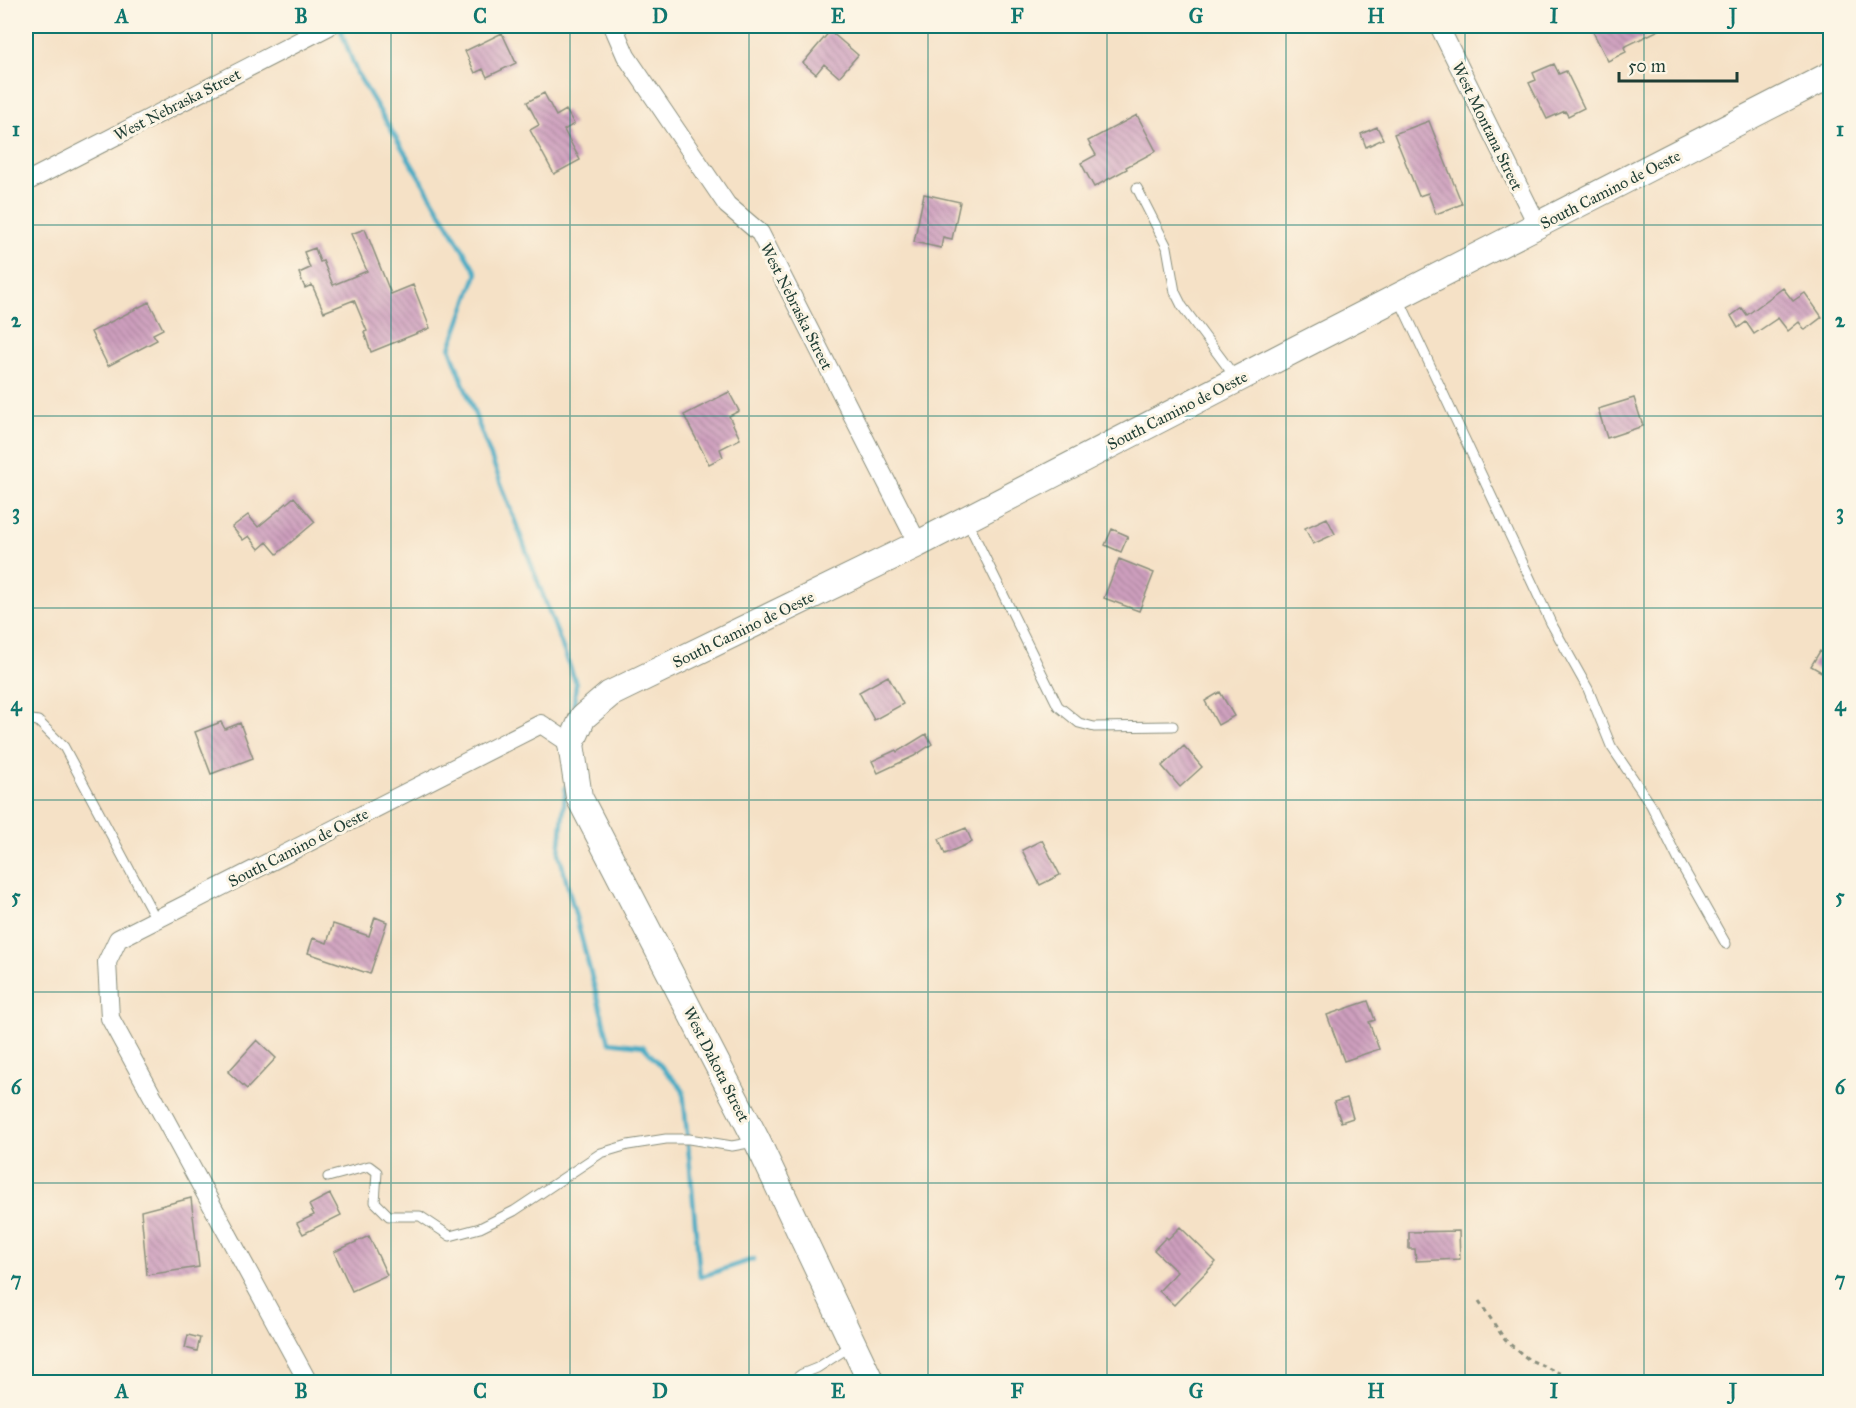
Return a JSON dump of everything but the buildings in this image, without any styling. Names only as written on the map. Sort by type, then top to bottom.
[{"type":"street","name":"West Nebraska Street","points":[[26,182],[329,26]]},
{"type":"street","name":"West Nebraska Street","points":[[613,26],[626,56],[727,205],[760,233],[918,544]]},
{"type":"street","name":"West Montana Street","points":[[1439,26],[1538,226]]},
{"type":"street","name":"South Camino de Oeste","points":[[308,1383],[110,1018],[107,962],[118,939],[540,724],[571,744],[583,717],[610,694],[918,544],[1830,75]]},
{"type":"street","name":"West Dakota Street","points":[[571,744],[579,797],[757,1141],[871,1383]]},
{"type":"lane","points":[[1137,188],[1167,247],[1175,292],[1182,306],[1237,379]]},
{"type":"lane","points":[[1398,296],[1551,623],[1588,689],[1611,746],[1651,805],[1679,861],[1726,944]]},
{"type":"lane","points":[[966,519],[1058,706],[1079,723],[1094,728],[1173,726]]},
{"type":"lane","points":[[26,719],[38,721],[64,747],[156,919]]},
{"type":"lane","points":[[328,1177],[369,1166],[376,1172],[375,1202],[389,1216],[420,1216],[450,1236],[480,1228],[514,1211],[601,1153],[628,1145],[666,1139],[689,1139],[732,1146],[757,1141]]},
{"type":"lane","points":[[791,1383],[802,1374],[817,1368],[852,1345]]},
{"type":"path","points":[[1479,1301],[1505,1340],[1528,1359],[1579,1383]]},
{"type":"waterway","points":[[339,26],[357,73],[477,273],[450,348],[576,683],[573,712]]},
{"type":"waterway","points":[[566,786],[559,853],[609,1042],[643,1046],[683,1090],[700,1277],[754,1259]]}]
